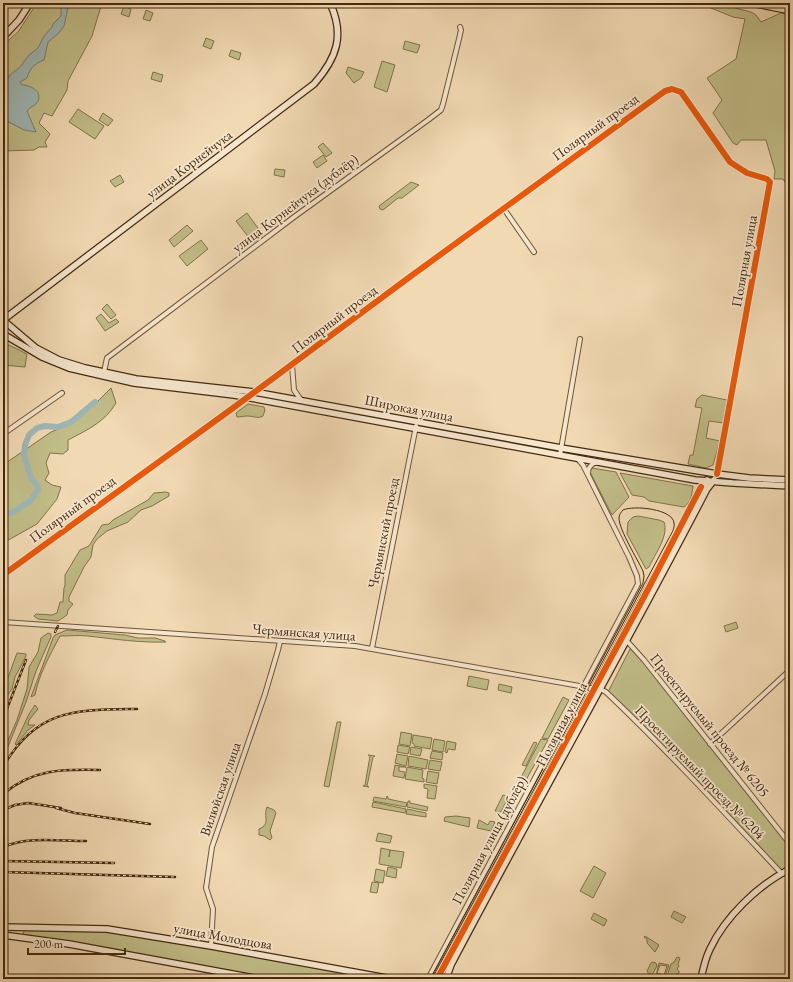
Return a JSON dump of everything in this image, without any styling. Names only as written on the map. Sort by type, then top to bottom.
[{"type":"highway","points":[[754,3],[790,10]]},
{"type":"main road","points":[[3,37],[19,20],[30,3]]},
{"type":"main road","name":"улица Корнейчука","points":[[4,320],[314,84],[324,73],[336,47],[338,24],[330,3]]},
{"type":"main road","name":"Широкая улица","points":[[4,320],[39,350],[59,360],[84,368],[154,382],[254,392],[561,448],[717,474],[749,478],[790,480]]},
{"type":"main road","name":"Широкая улица","points":[[3,334],[29,350],[69,368],[134,384],[247,398],[603,463],[705,480],[790,486]]},
{"type":"main road","points":[[299,407],[297,403],[301,400]]},
{"type":"main road","points":[[394,418],[398,423],[394,425]]},
{"type":"main road","points":[[705,480],[717,474]]},
{"type":"main road","name":"Полярная улица","points":[[437,979],[597,689],[626,640],[707,489],[717,474]]},
{"type":"main road","name":"Полярная улица","points":[[446,979],[451,965],[467,934],[597,689],[635,612],[705,480]]},
{"type":"main road","points":[[701,979],[710,948],[732,916],[757,891],[790,869]]},
{"type":"main road","name":"улица Молодцова","points":[[3,927],[107,929],[211,946],[370,977],[392,979]]},
{"type":"main road","points":[[14,927],[18,933],[14,936]]},
{"type":"main road","points":[[25,938],[21,933],[23,929],[27,927]]},
{"type":"main road","points":[[3,935],[69,944],[260,979]]},
{"type":"street","name":"улица Корнейчука (дублёр)","points":[[104,372],[107,358],[368,162],[441,110],[459,39],[461,30],[460,27]]},
{"type":"street","name":"Полярный проезд","points":[[3,575],[665,91],[672,89],[681,92]]},
{"type":"street","name":"Полярная улица","points":[[681,92],[730,162],[747,173],[767,179],[770,184],[717,474]]},
{"type":"street","points":[[504,209],[534,252]]},
{"type":"street","points":[[560,455],[580,339]]},
{"type":"street","points":[[292,365],[294,390],[301,400]]},
{"type":"street","points":[[3,434],[62,393]]},
{"type":"street","name":"Чермянский проезд","points":[[372,648],[417,422]]},
{"type":"street","points":[[578,458],[588,474]]},
{"type":"street","points":[[588,474],[588,469],[594,463],[603,463]]},
{"type":"street","name":"Полярная улица (дублёр)","points":[[428,979],[638,584],[637,576],[629,557],[588,474]]},
{"type":"street","points":[[626,608],[635,612]]},
{"type":"street","name":"Чермянская улица","points":[[3,622],[355,646],[597,689]]},
{"type":"street","name":"Проектируемый проезд № 6205","points":[[626,640],[644,660],[790,844]]},
{"type":"street","name":"Вилюйская улица","points":[[211,946],[214,908],[207,893],[206,882],[212,847],[265,694],[280,641]]},
{"type":"street","points":[[710,744],[790,670]]},
{"type":"street","name":"Проектируемый проезд № 6204","points":[[597,689],[606,692],[627,712],[717,804],[782,874]]},
{"type":"shaded area","points":[[37,3],[102,3],[92,36],[68,81],[67,90],[52,116],[44,113],[39,123],[50,134],[45,142],[47,147],[39,147],[34,150],[3,151],[3,45],[18,32]]},
{"type":"shaded area","points":[[720,4],[751,12],[756,15],[761,22],[781,13],[790,15],[790,190],[783,179],[774,179],[775,171],[766,140],[741,140],[737,145],[733,143],[713,113],[722,100],[707,78],[736,59],[745,19],[733,17],[706,6]]},
{"type":"shaded area","points":[[124,6],[131,9],[129,17],[121,14]]},
{"type":"shaded area","points":[[146,10],[153,13],[150,21],[143,19]]},
{"type":"shaded area","points":[[206,38],[214,41],[211,49],[203,46]]},
{"type":"shaded area","points":[[405,41],[420,45],[417,53],[403,49]]},
{"type":"shaded area","points":[[231,50],[241,53],[239,60],[229,56]]},
{"type":"shaded area","points":[[382,61],[395,65],[387,92],[374,87]]},
{"type":"shaded area","points":[[348,67],[364,72],[361,78],[354,83],[346,73]]},
{"type":"shaded area","points":[[153,72],[163,75],[161,82],[151,79]]},
{"type":"shaded area","points":[[78,109],[104,126],[95,139],[69,122]]},
{"type":"shaded area","points":[[103,113],[113,120],[108,126],[99,120]]},
{"type":"shaded area","points":[[323,143],[332,153],[326,157],[318,147]]},
{"type":"shaded area","points":[[323,155],[327,161],[317,168],[313,162]]},
{"type":"shaded area","points":[[275,169],[285,170],[284,177],[274,175]]},
{"type":"shaded area","points":[[120,175],[124,182],[115,187],[110,181]]},
{"type":"shaded area","points":[[411,182],[419,185],[402,198],[398,198],[383,210],[380,209],[379,206]]},
{"type":"shaded area","points":[[247,213],[263,235],[253,243],[236,221]]},
{"type":"shaded area","points":[[187,225],[193,231],[174,247],[169,240]]},
{"type":"shaded area","points":[[201,240],[208,249],[187,266],[179,256]]},
{"type":"shaded area","points":[[107,304],[116,315],[111,319],[102,309]]},
{"type":"shaded area","points":[[101,314],[109,323],[116,319],[119,322],[105,331],[96,318]]},
{"type":"shaded area","points":[[3,342],[27,354],[25,367],[3,365]]},
{"type":"shaded area","points":[[111,388],[116,403],[112,410],[95,425],[68,440],[68,450],[63,454],[50,453],[46,463],[49,473],[45,480],[52,485],[61,487],[57,499],[37,524],[3,543],[3,465],[51,432],[73,423]]},
{"type":"shaded area","points":[[702,395],[727,400],[723,423],[709,421],[706,438],[720,441],[713,465],[706,468],[688,464],[690,455],[693,455],[702,408],[695,407],[697,399]]},
{"type":"shaded area","points":[[248,404],[264,407],[265,410],[263,416],[237,417],[236,413]]},
{"type":"shaded area","points":[[592,468],[616,472],[629,497],[612,515],[590,472]]},
{"type":"shaded area","points":[[620,473],[693,486],[691,498],[684,507],[649,501],[644,497],[632,495]]},
{"type":"shaded area","points":[[154,493],[169,493],[169,496],[152,506],[141,510],[128,522],[107,531],[97,539],[93,545],[91,557],[84,567],[69,597],[69,601],[73,604],[68,610],[67,615],[58,621],[38,619],[34,616],[36,614],[52,615],[57,613],[60,602],[63,602],[65,575],[80,550],[89,546],[102,525],[109,524],[113,520],[148,500]]},
{"type":"shaded area","points":[[638,516],[664,522],[665,527],[665,533],[661,545],[649,567],[646,569],[627,534],[628,522],[633,517]]},
{"type":"shaded area","points":[[736,622],[738,628],[726,632],[724,626]]},
{"type":"shaded area","points":[[67,630],[125,635],[138,638],[155,638],[166,642],[85,636],[60,636],[42,672],[35,695],[31,697],[53,638],[55,635]]},
{"type":"shaded area","points":[[48,633],[51,634],[51,637],[36,671],[26,702],[3,759],[3,752],[17,720],[27,689],[29,667],[38,652],[41,638]]},
{"type":"shaded area","points":[[633,648],[790,846],[790,866],[782,870],[608,692],[630,649]]},
{"type":"shaded area","points":[[17,653],[26,654],[26,656],[15,677],[12,689],[7,696],[3,709],[3,691]]},
{"type":"shaded area","points":[[469,676],[489,680],[487,690],[467,686]]},
{"type":"shaded area","points":[[499,684],[512,687],[511,693],[498,690]]},
{"type":"shaded area","points":[[563,697],[569,700],[548,739],[542,738]]},
{"type":"shaded area","points":[[35,705],[38,709],[29,720],[28,725],[35,725],[28,730],[16,745],[15,744],[29,714]]},
{"type":"shaded area","points":[[337,722],[341,722],[329,787],[324,786]]},
{"type":"shaded area","points":[[401,732],[412,734],[410,746],[399,744]]},
{"type":"shaded area","points":[[413,735],[432,738],[430,749],[414,746],[412,743]]},
{"type":"shaded area","points":[[434,739],[445,741],[443,752],[432,750]]},
{"type":"shaded area","points":[[541,739],[548,740],[508,813],[503,812]]},
{"type":"shaded area","points":[[447,741],[456,743],[455,750],[448,749],[447,753],[445,752]]},
{"type":"shaded area","points":[[534,742],[537,743],[526,766],[522,765]]},
{"type":"shaded area","points":[[398,745],[410,747],[408,754],[397,752]]},
{"type":"shaded area","points":[[411,747],[422,749],[420,756],[410,754]]},
{"type":"shaded area","points":[[432,751],[443,753],[442,760],[430,758]]},
{"type":"shaded area","points":[[397,754],[408,756],[406,766],[395,763]]},
{"type":"shaded area","points":[[368,755],[375,756],[373,757],[367,786],[369,787],[363,786],[365,785],[370,756]]},
{"type":"shaded area","points":[[409,756],[428,760],[426,769],[408,766]]},
{"type":"shaded area","points":[[430,760],[442,762],[440,771],[428,769]]},
{"type":"shaded area","points":[[395,765],[406,767],[399,767],[399,771],[405,772],[404,778],[393,776]]},
{"type":"shaded area","points":[[407,767],[423,770],[422,778],[424,779],[424,782],[405,779]]},
{"type":"shaded area","points":[[428,771],[439,773],[437,784],[426,782]]},
{"type":"shaded area","points":[[424,784],[437,786],[435,799],[427,798],[428,789],[424,788]]},
{"type":"shaded area","points":[[503,795],[509,796],[501,812],[495,811]]},
{"type":"shaded area","points":[[387,796],[388,799],[407,803],[406,807],[373,801],[374,797],[386,799]]},
{"type":"shaded area","points":[[408,801],[410,801],[410,803],[428,807],[427,811],[407,807]]},
{"type":"shaded area","points":[[373,802],[406,809],[405,813],[372,807]]},
{"type":"shaded area","points":[[267,807],[274,810],[276,813],[270,831],[272,838],[270,840],[259,835],[259,829],[265,825],[266,822]]},
{"type":"shaded area","points":[[407,809],[426,813],[426,817],[406,814]]},
{"type":"shaded area","points":[[456,816],[470,818],[469,827],[444,821],[445,817]]},
{"type":"shaded area","points":[[479,820],[488,825],[490,821],[495,822],[491,831],[477,828]]},
{"type":"shaded area","points":[[378,833],[392,836],[390,843],[376,841]]},
{"type":"shaded area","points":[[381,848],[404,852],[401,868],[379,864]]},
{"type":"shaded area","points":[[594,866],[606,873],[593,898],[580,891]]},
{"type":"shaded area","points":[[388,867],[397,869],[396,878],[386,876]]},
{"type":"shaded area","points":[[376,869],[385,871],[383,883],[374,881]]},
{"type":"shaded area","points":[[372,882],[379,883],[377,893],[370,892]]},
{"type":"shaded area","points":[[674,911],[686,917],[682,923],[671,917]]},
{"type":"shaded area","points":[[594,913],[607,920],[604,926],[591,919]]},
{"type":"shaded area","points":[[26,930],[107,931],[211,948],[379,979],[274,979],[68,942],[24,936],[23,932]]},
{"type":"shaded area","points":[[645,936],[659,945],[655,952],[647,943],[647,939],[644,937]]},
{"type":"shaded area","points":[[677,957],[680,958],[677,969],[679,973],[675,976],[676,979],[666,979],[671,964]]},
{"type":"shaded area","points":[[653,962],[656,963],[657,966],[652,975],[647,971]]},
{"type":"shaded area","points":[[659,963],[669,965],[664,979],[661,979],[662,977],[660,975],[656,976]],"holes":[[[660,965],[667,966],[664,975],[657,973]]]},
{"type":"water","points":[[63,3],[69,3],[64,26],[58,34],[48,42],[44,60],[33,67],[27,78],[20,82],[22,85],[29,86],[36,90],[39,96],[37,103],[27,111],[36,132],[24,130],[3,119],[3,89],[10,75],[20,67],[29,55],[38,48],[44,36],[61,16],[61,7]]},
{"type":"waterway","points":[[3,515],[13,512],[30,501],[38,490],[37,485],[31,478],[24,455],[25,445],[29,435],[37,428],[45,426],[58,427],[71,422],[95,402]]},
{"type":"tram line","points":[[430,979],[643,583],[643,571],[622,530],[619,518],[620,514],[623,510],[635,508],[652,509],[667,514],[672,518],[674,523],[672,533],[432,979]]},
{"type":"railway","points":[[55,632],[58,626]]},
{"type":"railway","points":[[3,719],[26,660]]},
{"type":"railway","points":[[3,767],[16,748],[30,733],[44,723],[60,716],[95,710],[137,709]]},
{"type":"railway","points":[[3,794],[25,780],[48,772],[100,770]]},
{"type":"railway","points":[[3,810],[15,805],[28,803],[61,808]]},
{"type":"railway","points":[[56,808],[75,813],[150,824]]},
{"type":"railway","points":[[3,847],[23,841],[34,840],[86,841]]},
{"type":"railway","points":[[3,861],[114,863]]},
{"type":"railway","points":[[3,872],[175,877]]},
{"type":"cycle path","points":[[3,575],[665,91],[672,89],[681,92],[730,162],[747,173],[767,179],[770,182],[717,474]]},
{"type":"cycle path","points":[[437,979],[644,597],[701,487]]}]
